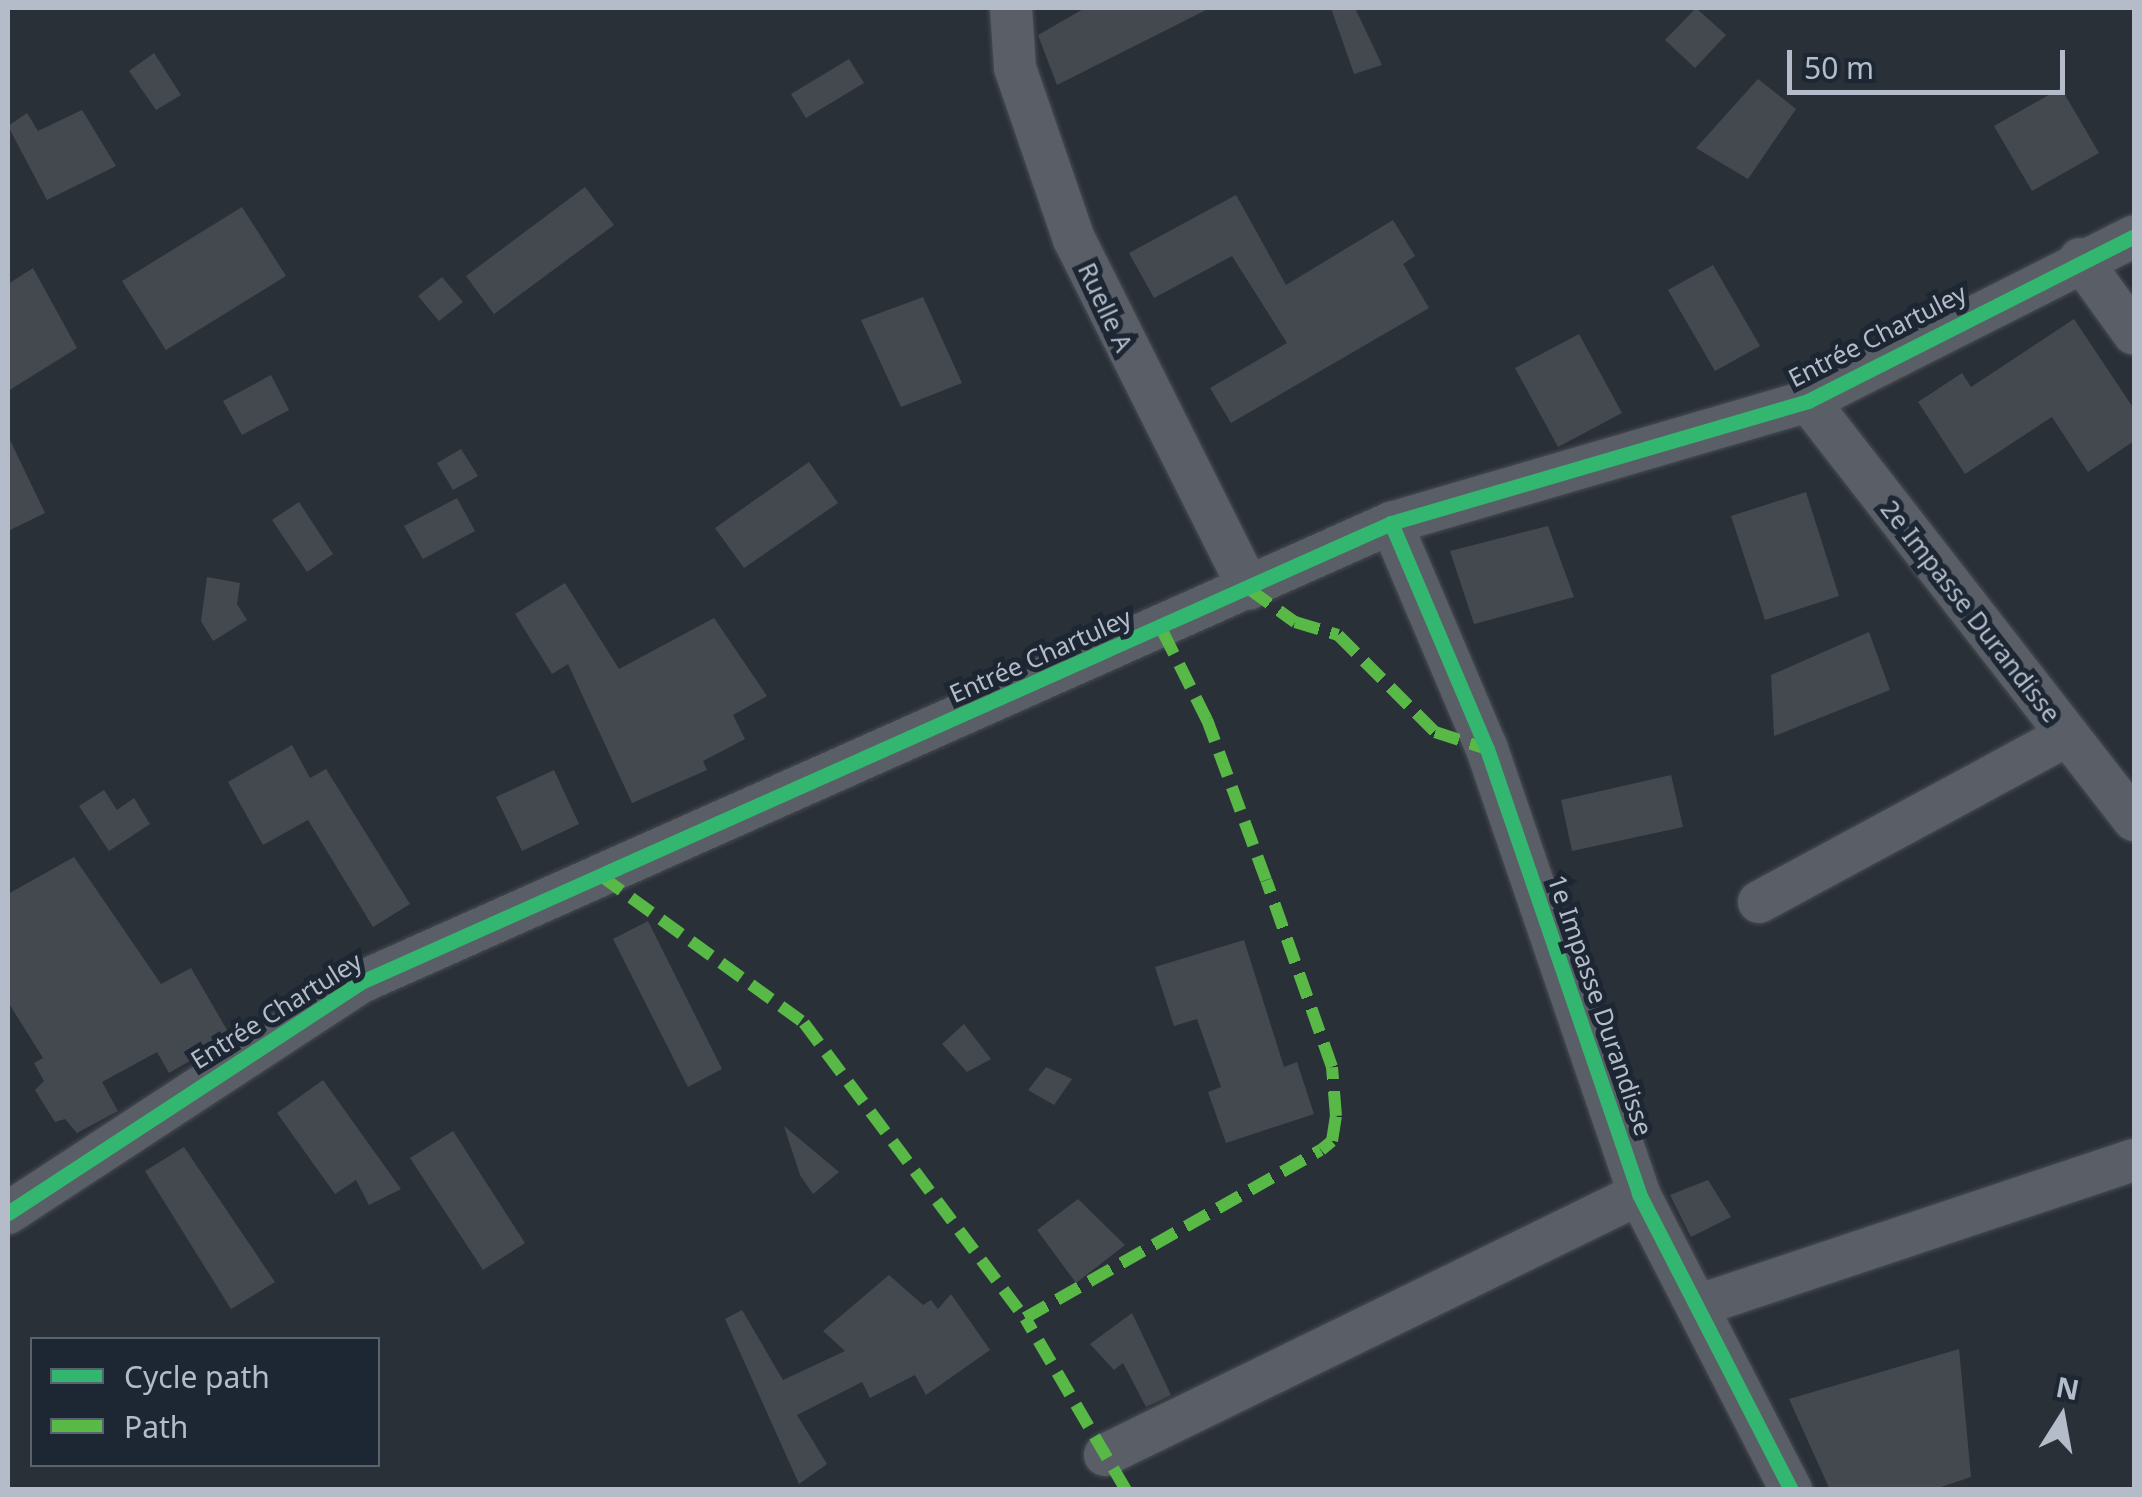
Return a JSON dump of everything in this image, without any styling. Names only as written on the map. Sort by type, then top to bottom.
[{"type":"street","name":"Ruelle A","points":[[1010,8],[1015,68],[1074,240],[1248,589]]},
{"type":"street","name":"Entrée Chartuley","points":[[8,1213],[359,984],[1392,523],[1808,401],[2080,258],[2134,236]]},
{"type":"street","points":[[2080,258],[2134,334]]},
{"type":"street","name":"2e Impasse Durandisse","points":[[1808,401],[2134,820]]},
{"type":"street","name":"1e Impasse Durandisse","points":[[1392,523],[1486,748],[1639,1194],[1791,1490]]},
{"type":"street","points":[[1759,902],[2068,735]]},
{"type":"street","points":[[1697,1306],[2134,1160]]},
{"type":"street","points":[[1105,1455],[1639,1194]]},
{"type":"building","points":[[1085,8],[1210,8],[1057,85],[1038,35]]},
{"type":"building","points":[[1331,8],[1355,8],[1382,65],[1354,74]]},
{"type":"building","points":[[1696,8],[1726,35],[1695,68],[1665,40]]},
{"type":"building","points":[[154,53],[181,95],[156,110],[129,71]]},
{"type":"building","points":[[849,59],[864,83],[806,118],[791,94]]},
{"type":"building","points":[[1758,79],[1796,109],[1748,179],[1696,148]]},
{"type":"building","points":[[2061,88],[2099,153],[2032,191],[1994,126]]},
{"type":"building","points":[[82,110],[116,166],[47,200],[8,126],[27,113],[38,131]]},
{"type":"building","points":[[585,187],[614,225],[494,314],[466,276]]},
{"type":"building","points":[[1236,195],[1286,285],[1393,220],[1415,256],[1403,264],[1429,308],[1231,423],[1210,388],[1287,343],[1232,256],[1154,298],[1129,253]]},
{"type":"building","points":[[242,207],[286,276],[166,350],[122,281]]},
{"type":"building","points":[[1713,265],[1760,346],[1715,371],[1668,290]]},
{"type":"building","points":[[33,268],[77,348],[8,391],[8,284]]},
{"type":"building","points":[[442,277],[463,302],[439,321],[418,296]]},
{"type":"building","points":[[923,297],[962,383],[901,407],[861,320]]},
{"type":"building","points":[[2074,319],[2134,409],[2134,441],[2088,472],[2052,417],[1965,474],[1918,402],[1962,373],[1971,387]]},
{"type":"building","points":[[1579,334],[1622,413],[1558,447],[1515,368]]},
{"type":"building","points":[[271,375],[289,410],[242,435],[223,401]]},
{"type":"building","points":[[8,436],[45,513],[8,531]]},
{"type":"building","points":[[461,449],[478,476],[453,490],[437,463]]},
{"type":"building","points":[[809,462],[838,503],[744,568],[715,528]]},
{"type":"building","points":[[1806,492],[1839,596],[1765,620],[1731,516]]},
{"type":"building","points":[[457,498],[475,531],[423,559],[404,526]]},
{"type":"building","points":[[299,502],[333,554],[307,572],[272,520]]},
{"type":"building","points":[[1548,526],[1574,597],[1474,624],[1450,551]]},
{"type":"building","points":[[207,577],[240,583],[237,604],[247,620],[213,641],[201,621]]},
{"type":"building","points":[[565,583],[619,669],[714,618],[767,696],[733,715],[745,739],[703,761],[707,770],[632,803],[568,664],[552,674],[515,614]]},
{"type":"building","points":[[1869,632],[1890,690],[1774,736],[1771,675]]},
{"type":"building","points":[[292,745],[310,778],[326,769],[410,904],[373,927],[308,820],[263,845],[228,782]]},
{"type":"building","points":[[554,770],[579,824],[522,851],[496,797]]},
{"type":"building","points":[[1671,775],[1683,827],[1572,851],[1561,800]]},
{"type":"building","points":[[104,790],[117,810],[134,798],[150,824],[109,851],[79,806]]},
{"type":"building","points":[[74,857],[161,984],[191,968],[231,1037],[169,1073],[157,1052],[102,1082],[118,1111],[77,1133],[65,1119],[55,1122],[35,1090],[44,1081],[34,1063],[43,1058],[8,1002],[8,894]]},
{"type":"building","points":[[648,921],[722,1069],[688,1087],[613,939]]},
{"type":"building","points":[[1244,940],[1284,1067],[1297,1062],[1314,1114],[1226,1143],[1208,1092],[1221,1087],[1197,1019],[1174,1026],[1155,967]]},
{"type":"building","points":[[964,1024],[991,1059],[967,1072],[942,1044]]},
{"type":"building","points":[[1046,1067],[1072,1079],[1054,1105],[1028,1090]]},
{"type":"building","points":[[323,1080],[401,1189],[369,1205],[356,1180],[335,1194],[277,1113]]},
{"type":"building","points":[[784,1126],[839,1172],[813,1194],[800,1175]]},
{"type":"building","points":[[453,1131],[525,1243],[483,1270],[410,1158]]},
{"type":"building","points":[[184,1147],[275,1282],[231,1309],[145,1171]]},
{"type":"building","points":[[1708,1180],[1731,1217],[1691,1237],[1670,1195]]},
{"type":"building","points":[[1078,1199],[1125,1245],[1076,1283],[1037,1230]]},
{"type":"building","points":[[889,1275],[923,1305],[931,1300],[938,1309],[951,1294],[990,1350],[926,1395],[915,1375],[870,1398],[862,1382],[797,1415],[827,1464],[799,1484],[725,1319],[742,1310],[783,1380],[845,1351],[823,1331]]},
{"type":"building","points":[[1132,1313],[1171,1395],[1146,1407],[1123,1363],[1114,1370],[1090,1344]]},
{"type":"building","points":[[1959,1349],[1971,1477],[1932,1490],[1830,1490],[1789,1399]]},
{"type":"marked path","points":[[1249,589],[1295,622],[1338,635],[1435,732],[1487,749]]},
{"type":"marked path","points":[[1126,1490],[1025,1318],[1321,1150],[1332,1141],[1336,1116],[1332,1067],[1266,880],[1207,720],[1161,628]]},
{"type":"marked path","points":[[601,876],[804,1023],[1025,1318]]},
{"type":"cycle path","points":[[8,1213],[359,983],[1391,523],[1808,401],[2134,236]]},
{"type":"cycle path","points":[[1391,523],[1487,749],[1639,1194],[1791,1490]]}]
